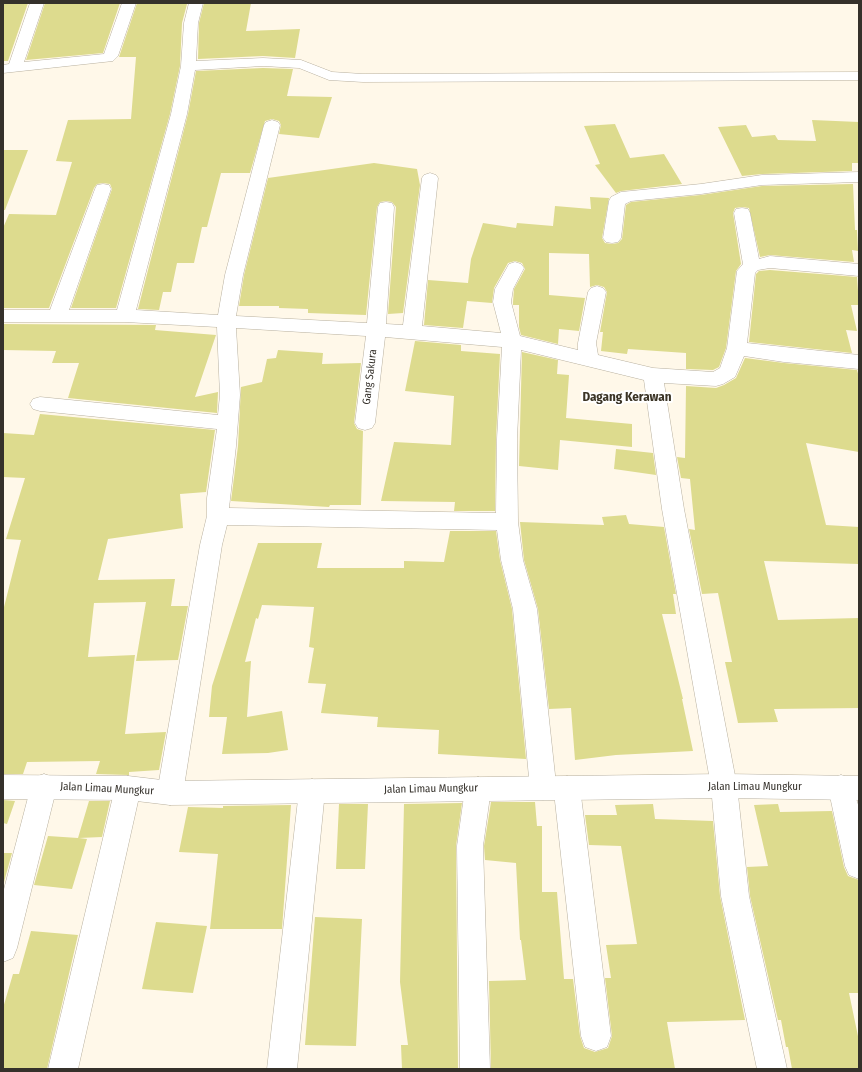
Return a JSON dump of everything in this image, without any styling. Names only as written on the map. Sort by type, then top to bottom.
[{"type":"street","points":[[37,3],[9,68],[74,61],[104,60],[110,57],[129,3]]},
{"type":"street","points":[[125,316],[179,114],[188,66],[191,23],[196,3]]},
{"type":"street","points":[[188,66],[263,62],[301,64],[329,76],[363,78],[859,76]]},
{"type":"street","points":[[170,793],[211,545],[218,516],[218,498],[228,423],[230,395],[226,321],[234,275],[272,125]]},
{"type":"street","points":[[612,238],[617,200],[627,196],[701,189],[762,180],[859,177]]},
{"type":"street","points":[[412,332],[430,178]]},
{"type":"street","points":[[57,317],[102,189]]},
{"type":"street","name":"Gang Sakura","points":[[365,423],[376,331],[386,207]]},
{"type":"street","points":[[742,212],[752,266]]},
{"type":"street","points":[[3,316],[125,316],[412,332],[512,341],[589,358],[653,375],[716,379],[728,372],[737,348],[746,271],[752,266],[770,262],[859,270]]},
{"type":"street","points":[[515,268],[504,289],[502,302],[512,341],[507,439],[507,522],[512,560],[525,609],[596,1036]]},
{"type":"street","points":[[589,358],[587,343],[597,292]]},
{"type":"street","points":[[737,348],[784,356],[859,362]]},
{"type":"street","points":[[653,375],[672,509],[724,786],[735,896],[772,1069]]},
{"type":"street","points":[[40,404],[228,423]]},
{"type":"street","points":[[218,516],[507,522]]},
{"type":"street","points":[[3,948],[44,786]]},
{"type":"street","name":"Jalan Limau Mungkur","points":[[3,787],[44,786],[128,788],[170,793],[724,786],[850,788]]},
{"type":"street","points":[[63,1069],[128,788]]},
{"type":"street","points":[[850,788],[859,866]]},
{"type":"street","points":[[475,1069],[470,846],[478,789]]},
{"type":"street","points":[[282,1069],[312,791]]},
{"type":"building","points":[[3,3],[28,3],[8,61],[3,61]]},
{"type":"building","points":[[45,3],[120,3],[103,53],[26,60]]},
{"type":"building","points":[[137,3],[187,4],[182,23],[180,66],[170,114],[116,308],[71,308],[112,189],[110,184],[103,183],[97,184],[94,188],[49,308],[3,308],[3,228],[9,214],[56,215],[72,162],[56,161],[68,120],[131,119],[136,57],[119,57]]},
{"type":"building","points":[[204,3],[251,3],[246,31],[300,29],[295,58],[263,56],[198,59],[199,23]]},
{"type":"building","points":[[263,68],[293,69],[287,96],[332,97],[319,138],[279,134],[281,125],[279,121],[272,119],[265,121],[250,173],[221,173],[207,227],[202,227],[194,263],[177,263],[171,292],[163,292],[159,310],[138,309],[188,114],[196,71]]},
{"type":"building","points":[[812,120],[859,122],[859,163],[852,163],[852,171],[742,176],[718,127],[746,125],[752,137],[775,135],[778,140],[816,141]]},
{"type":"building","points":[[615,124],[630,158],[664,154],[682,184],[621,191],[616,193],[595,165],[600,164],[584,126]]},
{"type":"building","points":[[3,150],[28,150],[5,210],[3,210]]},
{"type":"building","points":[[374,163],[417,169],[420,185],[403,313],[388,314],[396,207],[392,202],[386,201],[380,202],[377,207],[366,315],[308,313],[308,309],[279,308],[279,306],[239,306],[244,275],[268,178]]},
{"type":"building","points":[[853,184],[855,230],[857,230],[858,251],[852,250],[854,262],[770,255],[760,257],[749,208],[735,208],[733,213],[741,264],[736,271],[726,348],[719,367],[713,370],[686,369],[686,353],[628,349],[627,354],[601,351],[603,332],[600,332],[607,292],[604,287],[597,285],[590,287],[589,254],[549,253],[549,295],[585,298],[579,331],[559,329],[558,344],[521,335],[519,327],[519,305],[513,305],[513,302],[514,289],[525,269],[522,263],[515,261],[508,263],[494,288],[492,303],[467,301],[463,328],[424,325],[428,280],[468,283],[471,259],[483,223],[516,228],[517,223],[553,226],[555,206],[591,209],[590,197],[609,198],[602,238],[605,243],[612,244],[618,243],[622,239],[626,205],[631,202],[701,195],[762,186]]},
{"type":"building","points":[[770,270],[857,277],[859,305],[851,305],[857,331],[846,330],[852,353],[749,342],[756,274],[759,271]]},
{"type":"building","points":[[3,324],[156,325],[155,330],[216,335],[195,397],[218,392],[217,413],[68,398],[79,363],[52,363],[56,351],[3,350]]},
{"type":"building","points":[[415,341],[461,345],[461,351],[500,354],[496,439],[495,511],[454,511],[455,502],[381,501],[394,442],[451,445],[454,396],[405,391]]},
{"type":"building","points":[[278,350],[323,353],[322,364],[361,363],[354,423],[357,429],[363,431],[361,505],[330,505],[329,507],[231,501],[238,446],[241,387],[262,382],[267,359],[276,358]]},
{"type":"building","points":[[522,352],[558,360],[557,374],[569,375],[566,418],[632,424],[632,447],[560,440],[558,470],[519,466]]},
{"type":"building","points":[[745,358],[857,370],[859,377],[859,452],[806,443],[826,525],[859,527],[859,564],[764,561],[778,620],[859,618],[859,708],[774,709],[778,722],[738,723],[725,662],[732,662],[718,593],[702,594],[689,529],[695,530],[690,479],[681,478],[677,457],[685,458],[686,386],[716,388],[724,385],[736,378]]},
{"type":"building","points":[[40,414],[215,430],[206,492],[180,494],[183,528],[108,539],[98,580],[175,579],[171,606],[188,606],[178,660],[136,661],[146,602],[94,603],[88,657],[135,655],[125,734],[166,732],[159,770],[129,772],[129,775],[96,774],[100,761],[27,762],[23,774],[3,774],[3,611],[21,540],[6,539],[25,478],[3,477],[3,433],[34,435]]},
{"type":"building","points":[[616,449],[653,453],[656,475],[614,469]]},
{"type":"building","points":[[626,515],[629,524],[664,527],[676,594],[673,594],[676,614],[662,614],[683,699],[693,751],[616,755],[575,760],[571,708],[549,709],[538,609],[524,560],[520,522],[604,525],[602,517]]},
{"type":"building","points":[[450,531],[496,531],[500,560],[512,609],[526,759],[438,754],[439,730],[377,727],[378,717],[321,713],[326,684],[308,683],[314,648],[309,647],[314,607],[262,605],[258,619],[256,618],[245,662],[251,661],[247,717],[282,711],[288,750],[268,753],[222,754],[227,717],[209,717],[212,686],[258,543],[322,543],[317,568],[404,568],[404,561],[444,562]]},
{"type":"building","points":[[3,800],[15,801],[7,824],[3,823]]},
{"type":"building","points":[[89,801],[110,801],[102,837],[79,838],[87,839],[72,889],[34,885],[48,836],[78,838]]},
{"type":"building","points":[[491,802],[535,802],[537,826],[542,826],[542,892],[557,892],[564,979],[573,979],[580,1036],[584,1048],[595,1052],[608,1048],[612,1036],[605,978],[611,978],[606,945],[637,944],[621,846],[589,845],[585,815],[617,815],[615,805],[653,804],[655,819],[713,821],[720,896],[745,1020],[667,1022],[675,1069],[491,1069],[489,981],[526,980],[520,940],[516,863],[485,860],[484,846]]},
{"type":"building","points":[[462,803],[456,846],[458,1069],[402,1069],[401,1045],[408,1045],[400,982],[404,804]]},
{"type":"building","points":[[339,804],[368,804],[365,869],[336,869]]},
{"type":"building","points":[[778,804],[780,812],[832,811],[844,867],[848,876],[859,880],[859,993],[849,993],[859,1041],[859,1069],[792,1069],[781,1020],[778,1020],[750,896],[747,867],[768,866],[754,805]]},
{"type":"building","points":[[291,805],[282,929],[210,929],[218,854],[179,852],[188,807],[223,808],[223,806]]},
{"type":"building","points":[[3,853],[12,853],[4,882],[3,882]]},
{"type":"building","points":[[315,917],[362,919],[356,1046],[305,1045]]},
{"type":"building","points":[[156,922],[207,926],[193,993],[142,989]]},
{"type":"building","points":[[31,931],[78,935],[47,1069],[3,1069],[3,1008],[13,974],[19,974]]},
{"type":"district","name":"Dagang Kerawan","points":[[627,397]]}]
